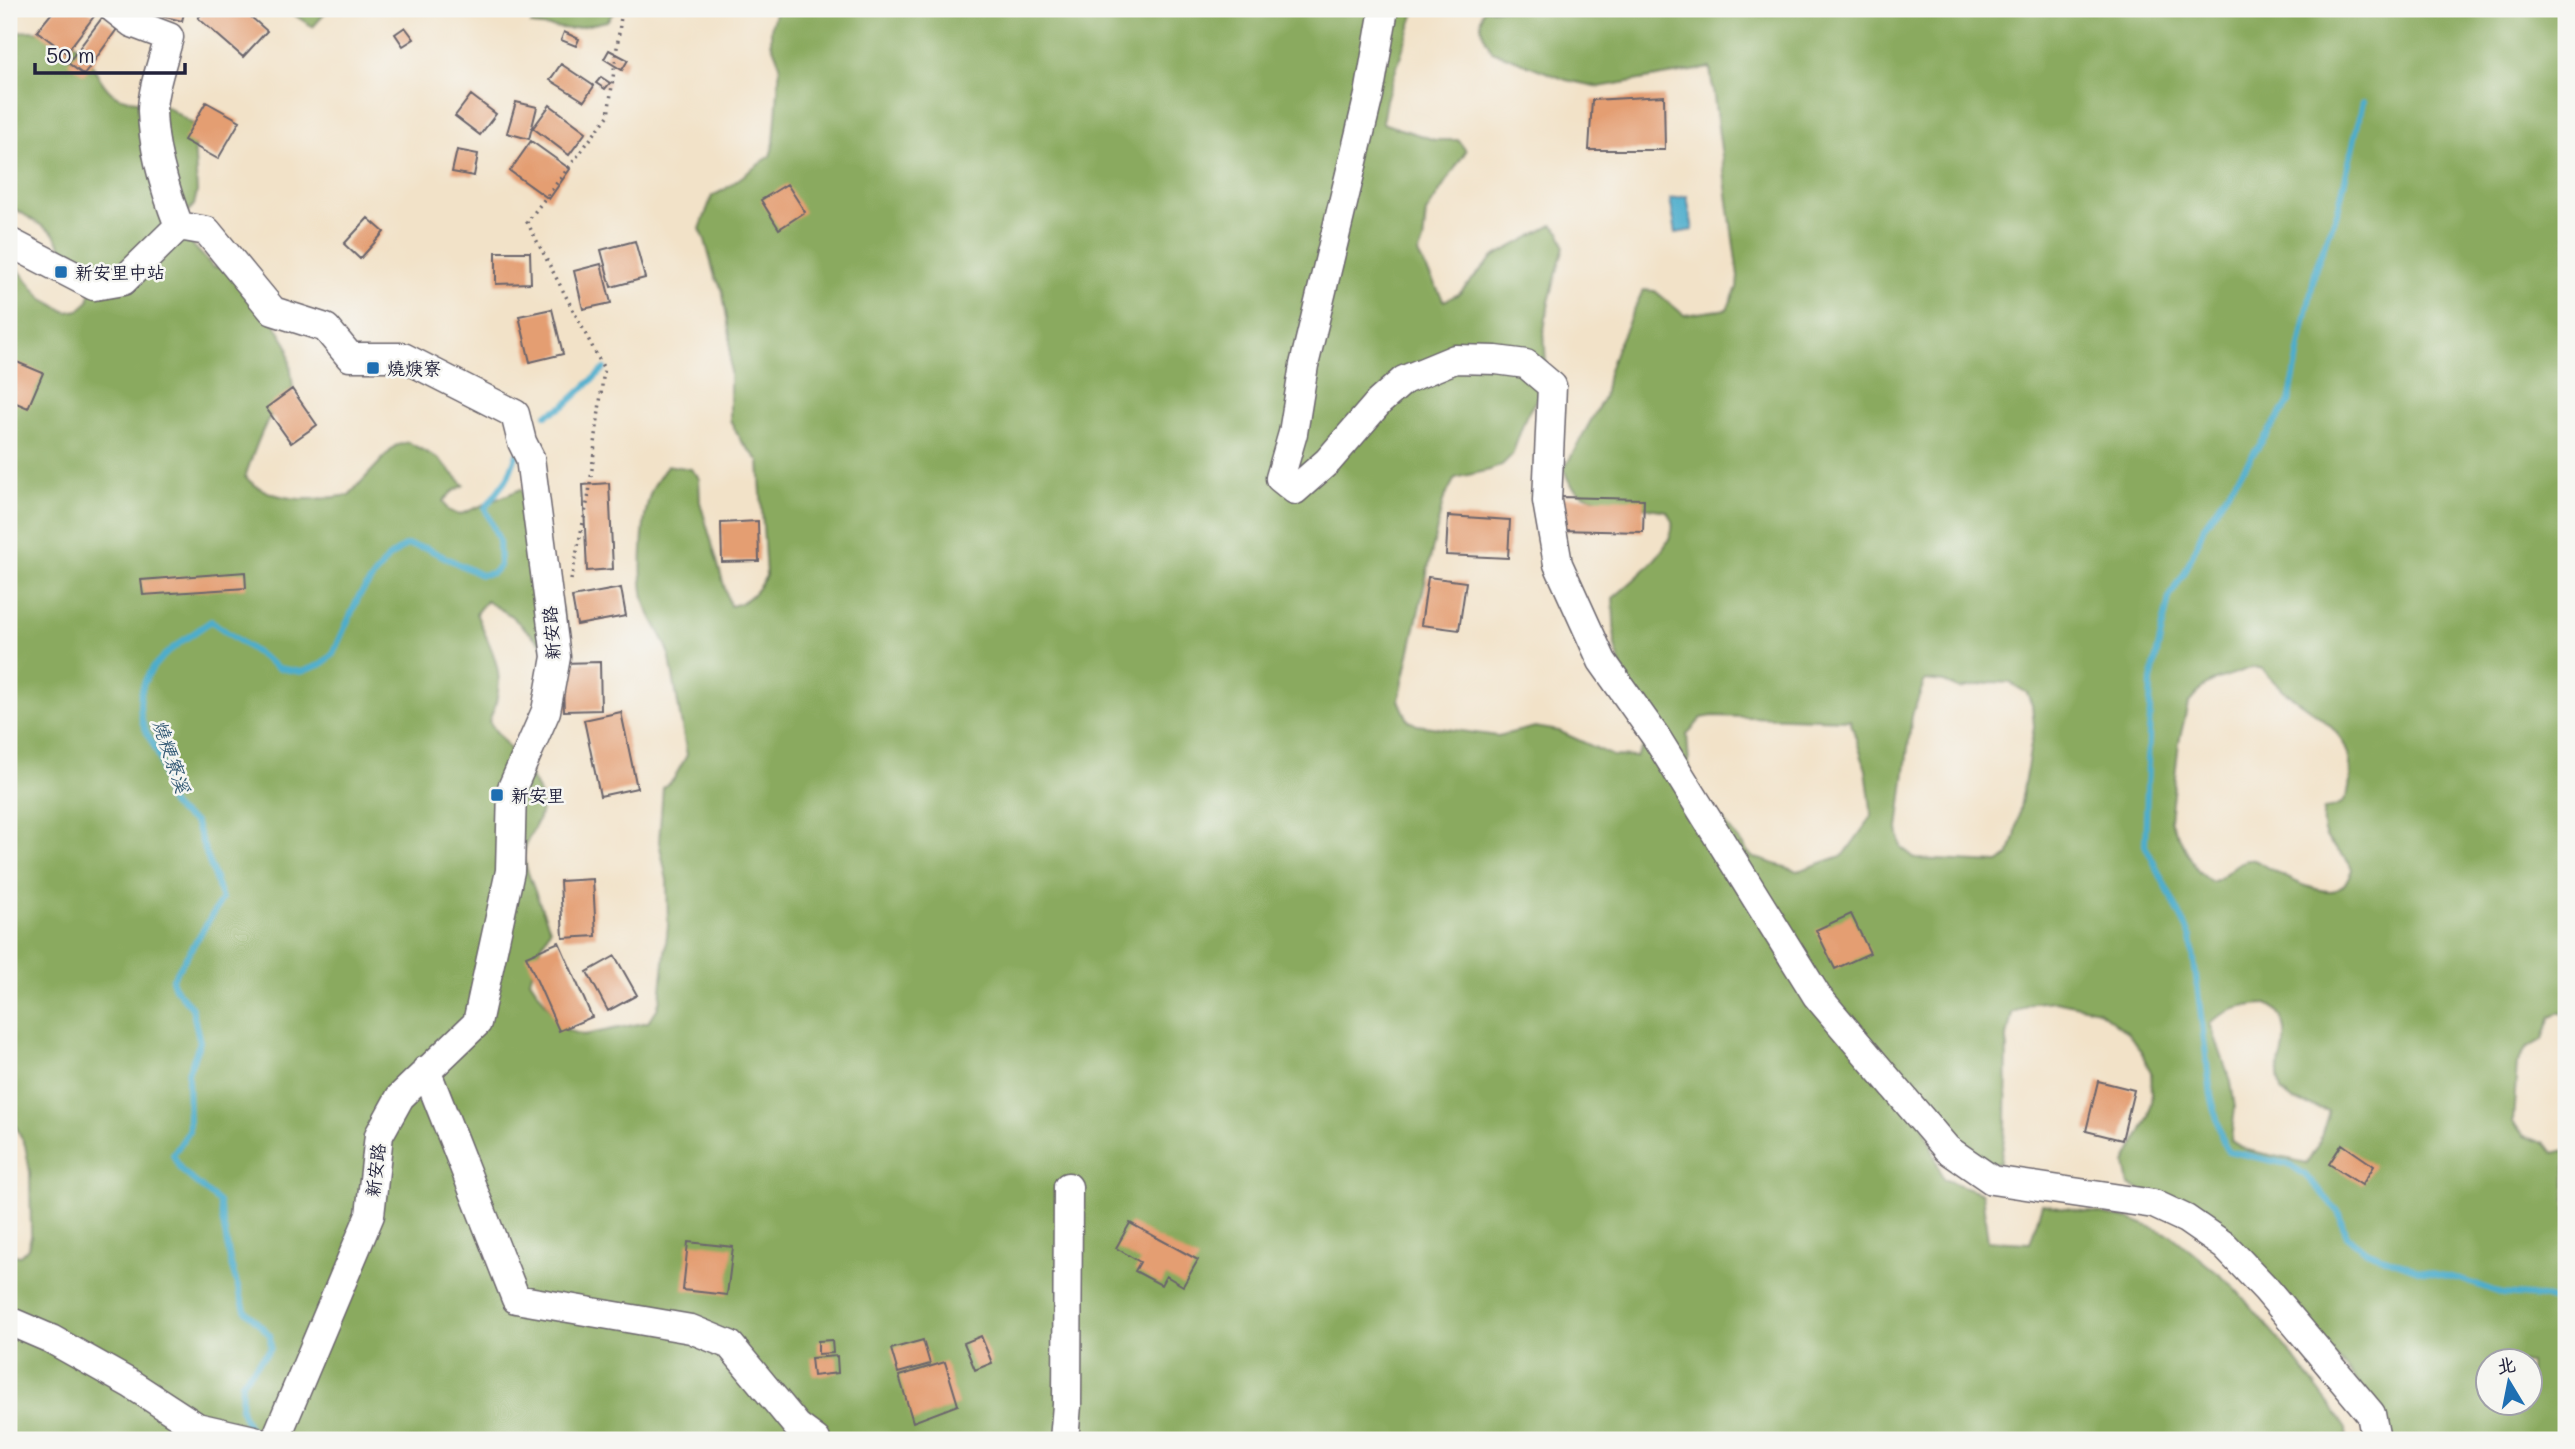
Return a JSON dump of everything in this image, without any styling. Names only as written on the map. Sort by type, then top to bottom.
[{"type":"street","points":[[9,242],[94,286],[123,281],[179,226],[166,193],[152,109],[169,37],[132,23],[114,9]]},
{"type":"street","points":[[1384,9],[1369,95],[1304,365],[1293,433],[1280,478],[1295,489],[1328,461],[1379,402],[1404,380],[1455,359],[1526,364],[1552,386],[1547,501],[1558,564],[1602,661],[1656,737],[1817,996],[1947,1149],[1992,1180],[2154,1203],[2186,1219],[2225,1246],[2274,1298],[2371,1414],[2376,1440]]},
{"type":"street","name":"新安路","points":[[9,1321],[51,1339],[120,1377],[198,1434],[268,1439],[370,1215],[379,1135],[400,1097],[477,1023],[510,871],[512,788],[546,711],[554,671],[556,657],[530,458],[522,442],[515,414],[403,357],[350,357],[326,328],[273,311],[207,231],[179,226]]},
{"type":"street","points":[[426,1070],[516,1299],[691,1329],[730,1345],[797,1426],[816,1440]]},
{"type":"street","points":[[1063,1440],[1067,1405],[1068,1187]]},
{"type":"path","points":[[569,589],[589,494],[604,369],[527,222],[608,116],[622,9]]},
{"type":"green space","points":[[285,9],[329,9],[313,27]]},
{"type":"green space","points":[[540,9],[616,9],[607,21],[570,29],[531,25]]},
{"type":"green space","points":[[776,9],[1416,9],[1386,100],[1382,123],[1435,140],[1458,140],[1466,151],[1426,213],[1423,242],[1418,254],[1444,301],[1459,294],[1493,257],[1552,225],[1560,232],[1564,246],[1544,330],[1547,383],[1526,416],[1512,455],[1502,465],[1490,470],[1455,478],[1443,501],[1399,700],[1408,720],[1417,725],[1498,736],[1535,727],[1559,731],[1613,756],[1636,757],[1644,746],[1615,646],[1613,598],[1660,553],[1672,531],[1672,521],[1667,511],[1607,501],[1579,492],[1573,487],[1564,469],[1604,397],[1608,373],[1617,347],[1643,290],[1655,291],[1684,315],[1727,309],[1737,288],[1738,276],[1710,68],[1599,87],[1566,80],[1492,51],[1481,25],[1484,9],[2566,9],[2566,1015],[2560,1012],[2551,1016],[2543,1039],[2526,1049],[2517,1064],[2513,1122],[2524,1136],[2544,1143],[2554,1153],[2566,1150],[2566,1440],[2384,1440],[2374,1401],[2228,1231],[2197,1213],[2129,1185],[2125,1163],[2149,1116],[2151,1072],[2129,1034],[2098,1010],[2055,1001],[2033,1003],[2012,1013],[2007,1037],[2006,1127],[2000,1163],[1987,1165],[1974,1159],[1910,1087],[1943,1179],[1982,1193],[1988,1241],[2030,1243],[2042,1204],[2130,1219],[2171,1235],[2232,1285],[2287,1349],[2346,1429],[2347,1440],[9,1440],[9,1254],[20,1256],[28,1248],[31,1236],[30,1172],[25,1145],[9,1112],[9,267],[16,267],[43,299],[67,312],[79,310],[88,302],[91,290],[53,233],[9,205],[10,46],[13,34],[39,31],[66,38],[85,53],[112,93],[129,100],[160,104],[193,124],[197,192],[194,205],[175,226],[213,267],[227,268],[273,316],[288,346],[293,388],[269,418],[245,477],[256,486],[281,496],[322,499],[349,495],[395,446],[408,442],[439,459],[464,485],[443,501],[448,510],[459,515],[521,489],[534,520],[570,639],[558,646],[545,647],[510,615],[486,601],[476,613],[493,654],[499,678],[495,705],[489,721],[531,777],[540,797],[540,814],[527,842],[524,858],[550,929],[537,956],[530,980],[562,1027],[584,1035],[648,1022],[660,999],[668,925],[667,880],[659,842],[663,787],[673,780],[687,755],[669,653],[647,608],[642,582],[646,514],[652,489],[667,465],[691,469],[699,478],[700,502],[730,606],[751,596],[766,576],[759,461],[741,441],[730,420],[730,335],[722,289],[715,277],[700,229],[712,196],[770,156],[774,143],[780,65],[771,42]],"holes":[[[2254,667],[2263,669],[2276,684],[2322,719],[2336,732],[2345,746],[2350,765],[2348,793],[2341,804],[2324,809],[2323,822],[2328,840],[2352,870],[2345,883],[2333,891],[2314,889],[2254,860],[2236,865],[2211,882],[2197,870],[2170,820],[2179,742],[2188,704],[2203,687]],[[1925,680],[1944,682],[1960,689],[1992,682],[2010,683],[2027,693],[2032,705],[2034,727],[2015,837],[2009,856],[1998,863],[1916,859],[1901,847],[1898,829],[1912,715]],[[1713,716],[1850,720],[1866,770],[1872,816],[1844,855],[1798,871],[1752,857],[1690,779],[1687,734],[1702,718]],[[2267,1004],[2277,1011],[2285,1028],[2278,1074],[2281,1091],[2294,1101],[2329,1111],[2319,1143],[2307,1163],[2247,1150],[2231,1140],[2235,1108],[2231,1082],[2210,1023],[2230,1011]]]},
{"type":"water","points":[[1687,196],[1693,230],[1676,233],[1670,199]]},
{"type":"building","points":[[55,9],[87,9],[95,15],[66,53],[37,31]]},
{"type":"building","points":[[132,9],[185,9],[182,21]]},
{"type":"building","points":[[206,9],[242,9],[267,31],[243,57],[198,18]]},
{"type":"building","points":[[102,18],[117,29],[84,75],[68,63]]},
{"type":"building","points":[[405,27],[414,39],[403,46],[395,34]]},
{"type":"building","points":[[564,32],[579,39],[576,46],[561,40]]},
{"type":"building","points":[[609,50],[628,60],[622,70],[604,59]]},
{"type":"building","points":[[561,64],[594,86],[584,101],[550,80]]},
{"type":"building","points":[[601,77],[610,83],[605,89],[596,83]]},
{"type":"building","points":[[471,95],[496,114],[480,135],[455,116]]},
{"type":"building","points":[[1664,96],[1665,150],[1589,150],[1592,100]]},
{"type":"building","points":[[206,102],[240,121],[218,159],[184,140]]},
{"type":"building","points":[[516,102],[537,107],[529,139],[507,133]]},
{"type":"building","points":[[550,105],[586,132],[569,155],[533,128]]},
{"type":"building","points":[[531,141],[570,169],[549,199],[510,171]]},
{"type":"building","points":[[457,150],[478,154],[474,176],[452,172]]},
{"type":"building","points":[[787,184],[805,212],[779,229],[761,200]]},
{"type":"building","points":[[368,218],[384,232],[360,259],[344,244]]},
{"type":"building","points":[[635,241],[645,278],[611,287],[601,250]]},
{"type":"building","points":[[496,252],[530,252],[531,283],[496,284]]},
{"type":"building","points":[[601,264],[611,303],[583,309],[574,271]]},
{"type":"building","points":[[552,309],[563,354],[530,362],[519,316]]},
{"type":"building","points":[[12,360],[43,373],[28,408],[9,400],[9,368]]},
{"type":"building","points":[[292,389],[317,425],[291,443],[266,408]]},
{"type":"building","points":[[609,483],[613,569],[587,571],[583,485]]},
{"type":"building","points":[[1559,497],[1644,499],[1643,532],[1558,530]]},
{"type":"building","points":[[1448,516],[1510,520],[1508,558],[1446,555]]},
{"type":"building","points":[[758,521],[759,561],[722,562],[721,523]]},
{"type":"building","points":[[245,572],[246,588],[143,595],[141,580]]},
{"type":"building","points":[[1428,577],[1466,582],[1459,630],[1421,625]]},
{"type":"building","points":[[621,588],[626,616],[577,625],[572,597]]},
{"type":"building","points":[[600,662],[601,710],[564,711],[562,663]]},
{"type":"building","points":[[621,712],[637,788],[600,796],[584,720]]},
{"type":"building","points":[[593,879],[596,936],[563,938],[560,881]]},
{"type":"building","points":[[1851,914],[1870,953],[1835,969],[1816,930]]},
{"type":"building","points":[[559,942],[592,1017],[559,1031],[526,956]]},
{"type":"building","points":[[615,956],[637,995],[608,1011],[587,972]]},
{"type":"building","points":[[2098,1081],[2134,1090],[2122,1140],[2086,1131]]},
{"type":"building","points":[[2342,1144],[2374,1166],[2362,1185],[2329,1164]]},
{"type":"building","points":[[1130,1223],[1198,1260],[1183,1286],[1166,1276],[1161,1285],[1135,1271],[1140,1262],[1116,1248]]},
{"type":"building","points":[[688,1242],[733,1247],[727,1295],[683,1290]]},
{"type":"building","points":[[981,1336],[992,1363],[975,1370],[964,1343]]},
{"type":"building","points":[[832,1340],[833,1353],[818,1354],[818,1341]]},
{"type":"building","points":[[923,1340],[930,1364],[898,1373],[891,1349]]},
{"type":"building","points":[[837,1356],[838,1373],[813,1376],[811,1358]]},
{"type":"building","points":[[945,1362],[958,1405],[913,1422],[899,1376]]},
{"type":"waterway","points":[[2363,102],[2338,210],[2316,267],[2289,402],[2205,525],[2185,572],[2169,598],[2151,681],[2145,845],[2191,937],[2211,1095],[2223,1143],[2228,1151],[2291,1165],[2305,1175],[2338,1211],[2346,1235],[2366,1251],[2418,1270],[2460,1279],[2503,1294],[2541,1297],[2566,1304]]},
{"type":"waterway","points":[[546,415],[564,406],[604,369]]},
{"type":"waterway","name":"燒粳寮溪","points":[[250,1431],[241,1410],[242,1382],[271,1348],[270,1335],[245,1310],[231,1265],[219,1202],[181,1170],[173,1155],[189,1131],[188,1073],[200,1042],[192,1008],[175,988],[172,980],[222,899],[195,822],[176,809],[167,797],[160,760],[142,720],[140,702],[143,687],[158,661],[211,621],[278,668],[301,672],[322,664],[333,654],[359,596],[388,558],[406,545],[426,548],[481,575],[493,573],[500,566],[499,540],[485,508],[508,477],[517,454]]},
{"type":"place","name":"新安里中站","points":[[61,272]]},
{"type":"place","name":"燒焿寮","points":[[373,368]]},
{"type":"place","name":"新安里","points":[[497,795]]}]
